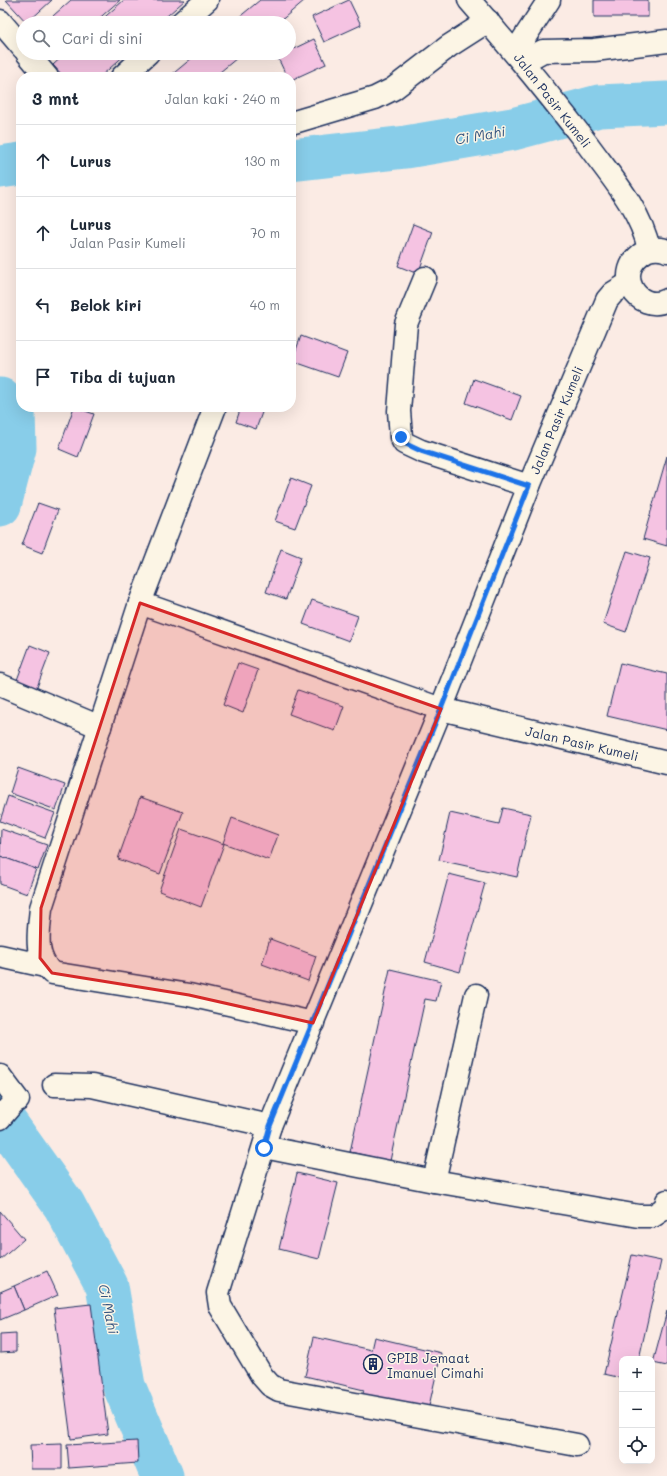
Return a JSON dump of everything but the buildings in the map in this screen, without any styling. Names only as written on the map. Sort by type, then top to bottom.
[{"type":"street","points":[[189,16],[207,0]]},
{"type":"street","name":"Jalan Pasir Kumeli","points":[[469,0],[519,57],[627,197],[646,234],[658,250],[637,256],[629,268],[629,283],[612,293],[607,300],[529,486],[441,709],[667,763]]},
{"type":"street","points":[[519,57],[549,0]]},
{"type":"street","points":[[0,21],[16,40]]},
{"type":"street","points":[[296,121],[374,98],[393,89],[449,46],[488,21]]},
{"type":"street","points":[[519,57],[543,51],[594,50],[667,42]]},
{"type":"street","points":[[33,60],[43,72]]},
{"type":"street","points":[[127,72],[140,60]]},
{"type":"street","points":[[425,278],[406,324],[399,411],[401,437],[404,443],[421,451],[529,486]]},
{"type":"street","points":[[629,283],[636,294],[648,302],[665,302]]},
{"type":"street","points":[[213,412],[140,603],[41,908],[38,940],[40,958],[52,973],[190,995],[313,1023]]},
{"type":"street","points":[[140,603],[441,709],[270,1126],[218,1293],[220,1306],[262,1376],[270,1385],[279,1390],[578,1445]]},
{"type":"street","points":[[0,684],[100,727]]},
{"type":"street","points":[[0,956],[45,966]]},
{"type":"street","points":[[434,1181],[476,995]]},
{"type":"street","points":[[0,1076],[10,1108]]},
{"type":"street","points":[[54,1085],[92,1086],[270,1126]]},
{"type":"street","points":[[264,1148],[434,1181],[639,1216],[653,1216],[665,1208],[667,1200]]},
{"type":"highlighted area","points":[[140,603],[441,709],[313,1023],[189,995],[52,973],[40,958],[41,908]]},
{"type":"waterway","name":"Ci Mahi","points":[[296,159],[406,147],[513,129],[599,106],[667,103]]},
{"type":"waterway","name":"Ci Mahi","points":[[0,167],[16,165]]},
{"type":"waterway","name":"Ci Mahi","points":[[0,399],[14,412],[15,448],[0,505]]},
{"type":"waterway","name":"Ci Mahi","points":[[0,1115],[64,1205],[107,1286],[124,1386],[162,1476]]},
{"type":"place","name":"GPIB Jemaat Imanuel Cimahi","points":[[373,1364]]},
{"type":"route","points":[[264,1148],[270,1126],[441,709],[529,486],[421,451],[404,443],[401,437]]}]
